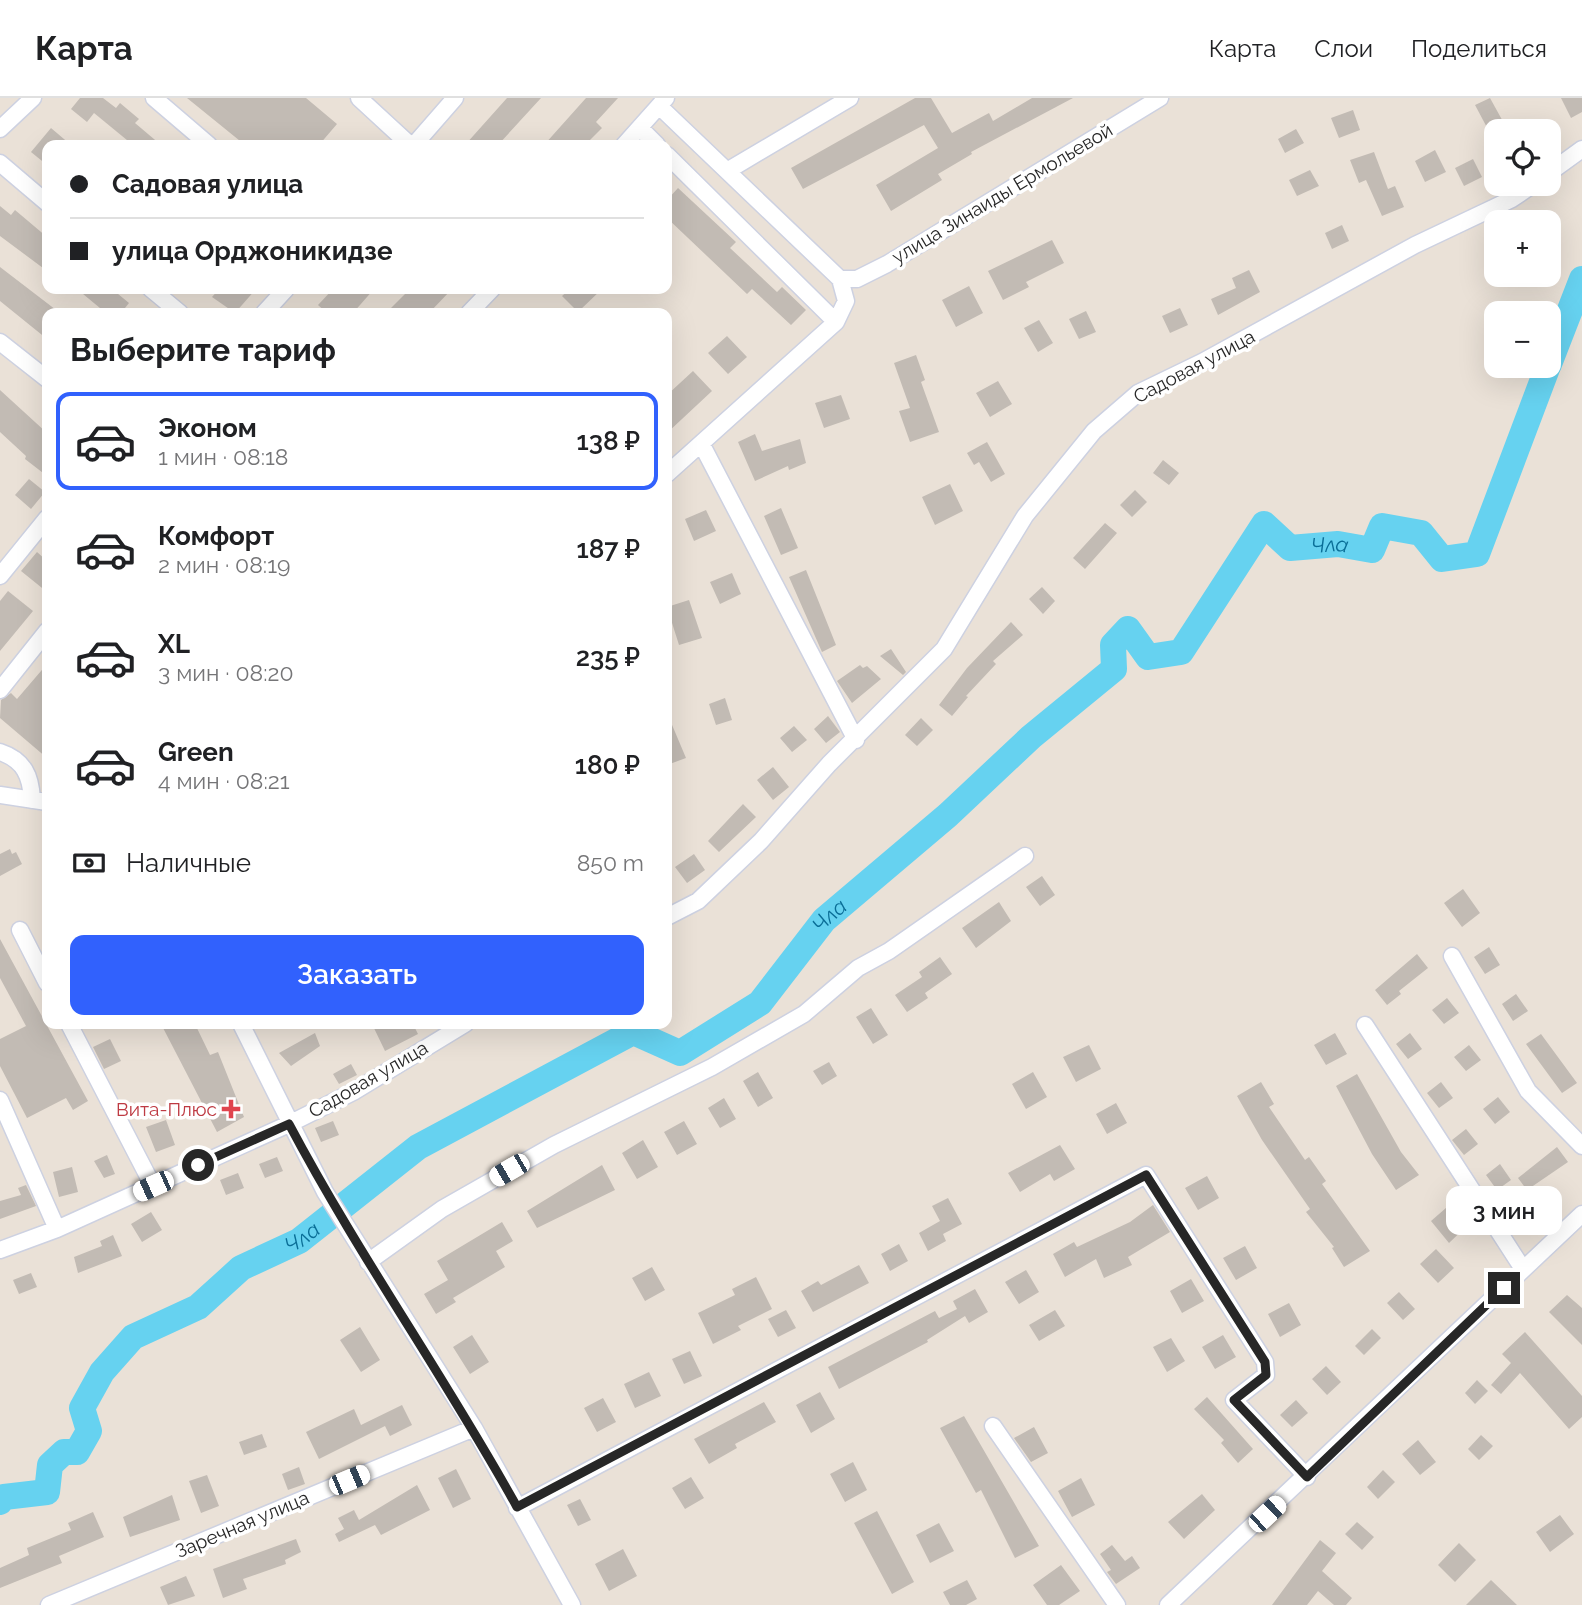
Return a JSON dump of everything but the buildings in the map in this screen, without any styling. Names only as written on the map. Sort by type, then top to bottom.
[{"type":"street","points":[[0,129],[33,98]]},
{"type":"street","points":[[154,98],[203,140]]},
{"type":"street","points":[[359,98],[406,140]]},
{"type":"street","points":[[417,140],[456,98]]},
{"type":"street","points":[[727,170],[850,98]]},
{"type":"street","name":"улица Зинаиды Ермольевой","points":[[840,279],[857,279],[887,264],[1160,98]]},
{"type":"street","points":[[629,140],[663,102],[727,170],[840,279],[846,301],[836,322],[672,470]]},
{"type":"street","points":[[640,128],[652,140]]},
{"type":"street","points":[[1561,164],[1582,149]]},
{"type":"street","points":[[672,160],[836,322]]},
{"type":"street","points":[[0,163],[42,199]]},
{"type":"street","name":"Садовая улица","points":[[672,914],[698,901],[761,841],[829,764],[856,740],[944,649],[1025,516],[1094,431],[1138,393],[1202,362],[1415,245],[1516,196]]},
{"type":"street","points":[[157,294],[174,308]]},
{"type":"street","points":[[269,308],[281,294]]},
{"type":"street","points":[[474,308],[487,294]]},
{"type":"street","points":[[0,342],[42,375]]},
{"type":"street","points":[[702,445],[856,740]]},
{"type":"street","points":[[0,576],[42,524]]},
{"type":"street","points":[[0,690],[42,637]]},
{"type":"street","points":[[0,752],[22,764],[40,801]]},
{"type":"street","points":[[0,795],[40,801]]},
{"type":"street","points":[[368,1262],[442,1209],[554,1145],[712,1066],[804,1014],[858,968],[889,951],[1025,856]]},
{"type":"street","points":[[20,930],[42,973]]},
{"type":"street","points":[[1452,956],[1528,1091],[1582,1146]]},
{"type":"street","points":[[1364,1025],[1523,1269]]},
{"type":"street","points":[[72,1029],[153,1186]]},
{"type":"street","points":[[243,1029],[325,1192],[474,1428],[572,1605]]},
{"type":"street","name":"Садовая улица","points":[[0,1250],[57,1228],[289,1124],[355,1091],[457,1029]]},
{"type":"street","points":[[0,1100],[57,1228]]},
{"type":"street","points":[[517,1507],[1146,1175],[1265,1362],[1266,1375],[1234,1400],[1307,1477]]},
{"type":"street","points":[[1168,1605],[1307,1477],[1582,1213]]},
{"type":"street","points":[[993,1426],[1117,1605]]},
{"type":"street","name":"Заречная улица","points":[[49,1605],[474,1428]]},
{"type":"waterway","name":"Чла","points":[[1561,333],[1582,279]]},
{"type":"waterway","name":"Чла","points":[[0,1502],[4,1497],[47,1492],[50,1465],[64,1452],[77,1452],[89,1431],[82,1408],[102,1372],[133,1337],[198,1307],[241,1268],[299,1241],[418,1147],[633,1032],[680,1053],[760,1003],[824,920],[948,815],[1031,737],[1114,669],[1113,645],[1128,629],[1148,657],[1181,652],[1264,524],[1290,548],[1338,544],[1372,550],[1382,526],[1421,533],[1442,559],[1477,554],[1543,378]]},
{"type":"place","name":"Вита-Плюс","points":[[231,1109]]},
{"type":"route","points":[[198,1165],[289,1124],[325,1192],[474,1428],[517,1507],[1146,1175],[1265,1362],[1266,1375],[1234,1400],[1307,1477],[1504,1288]]}]
